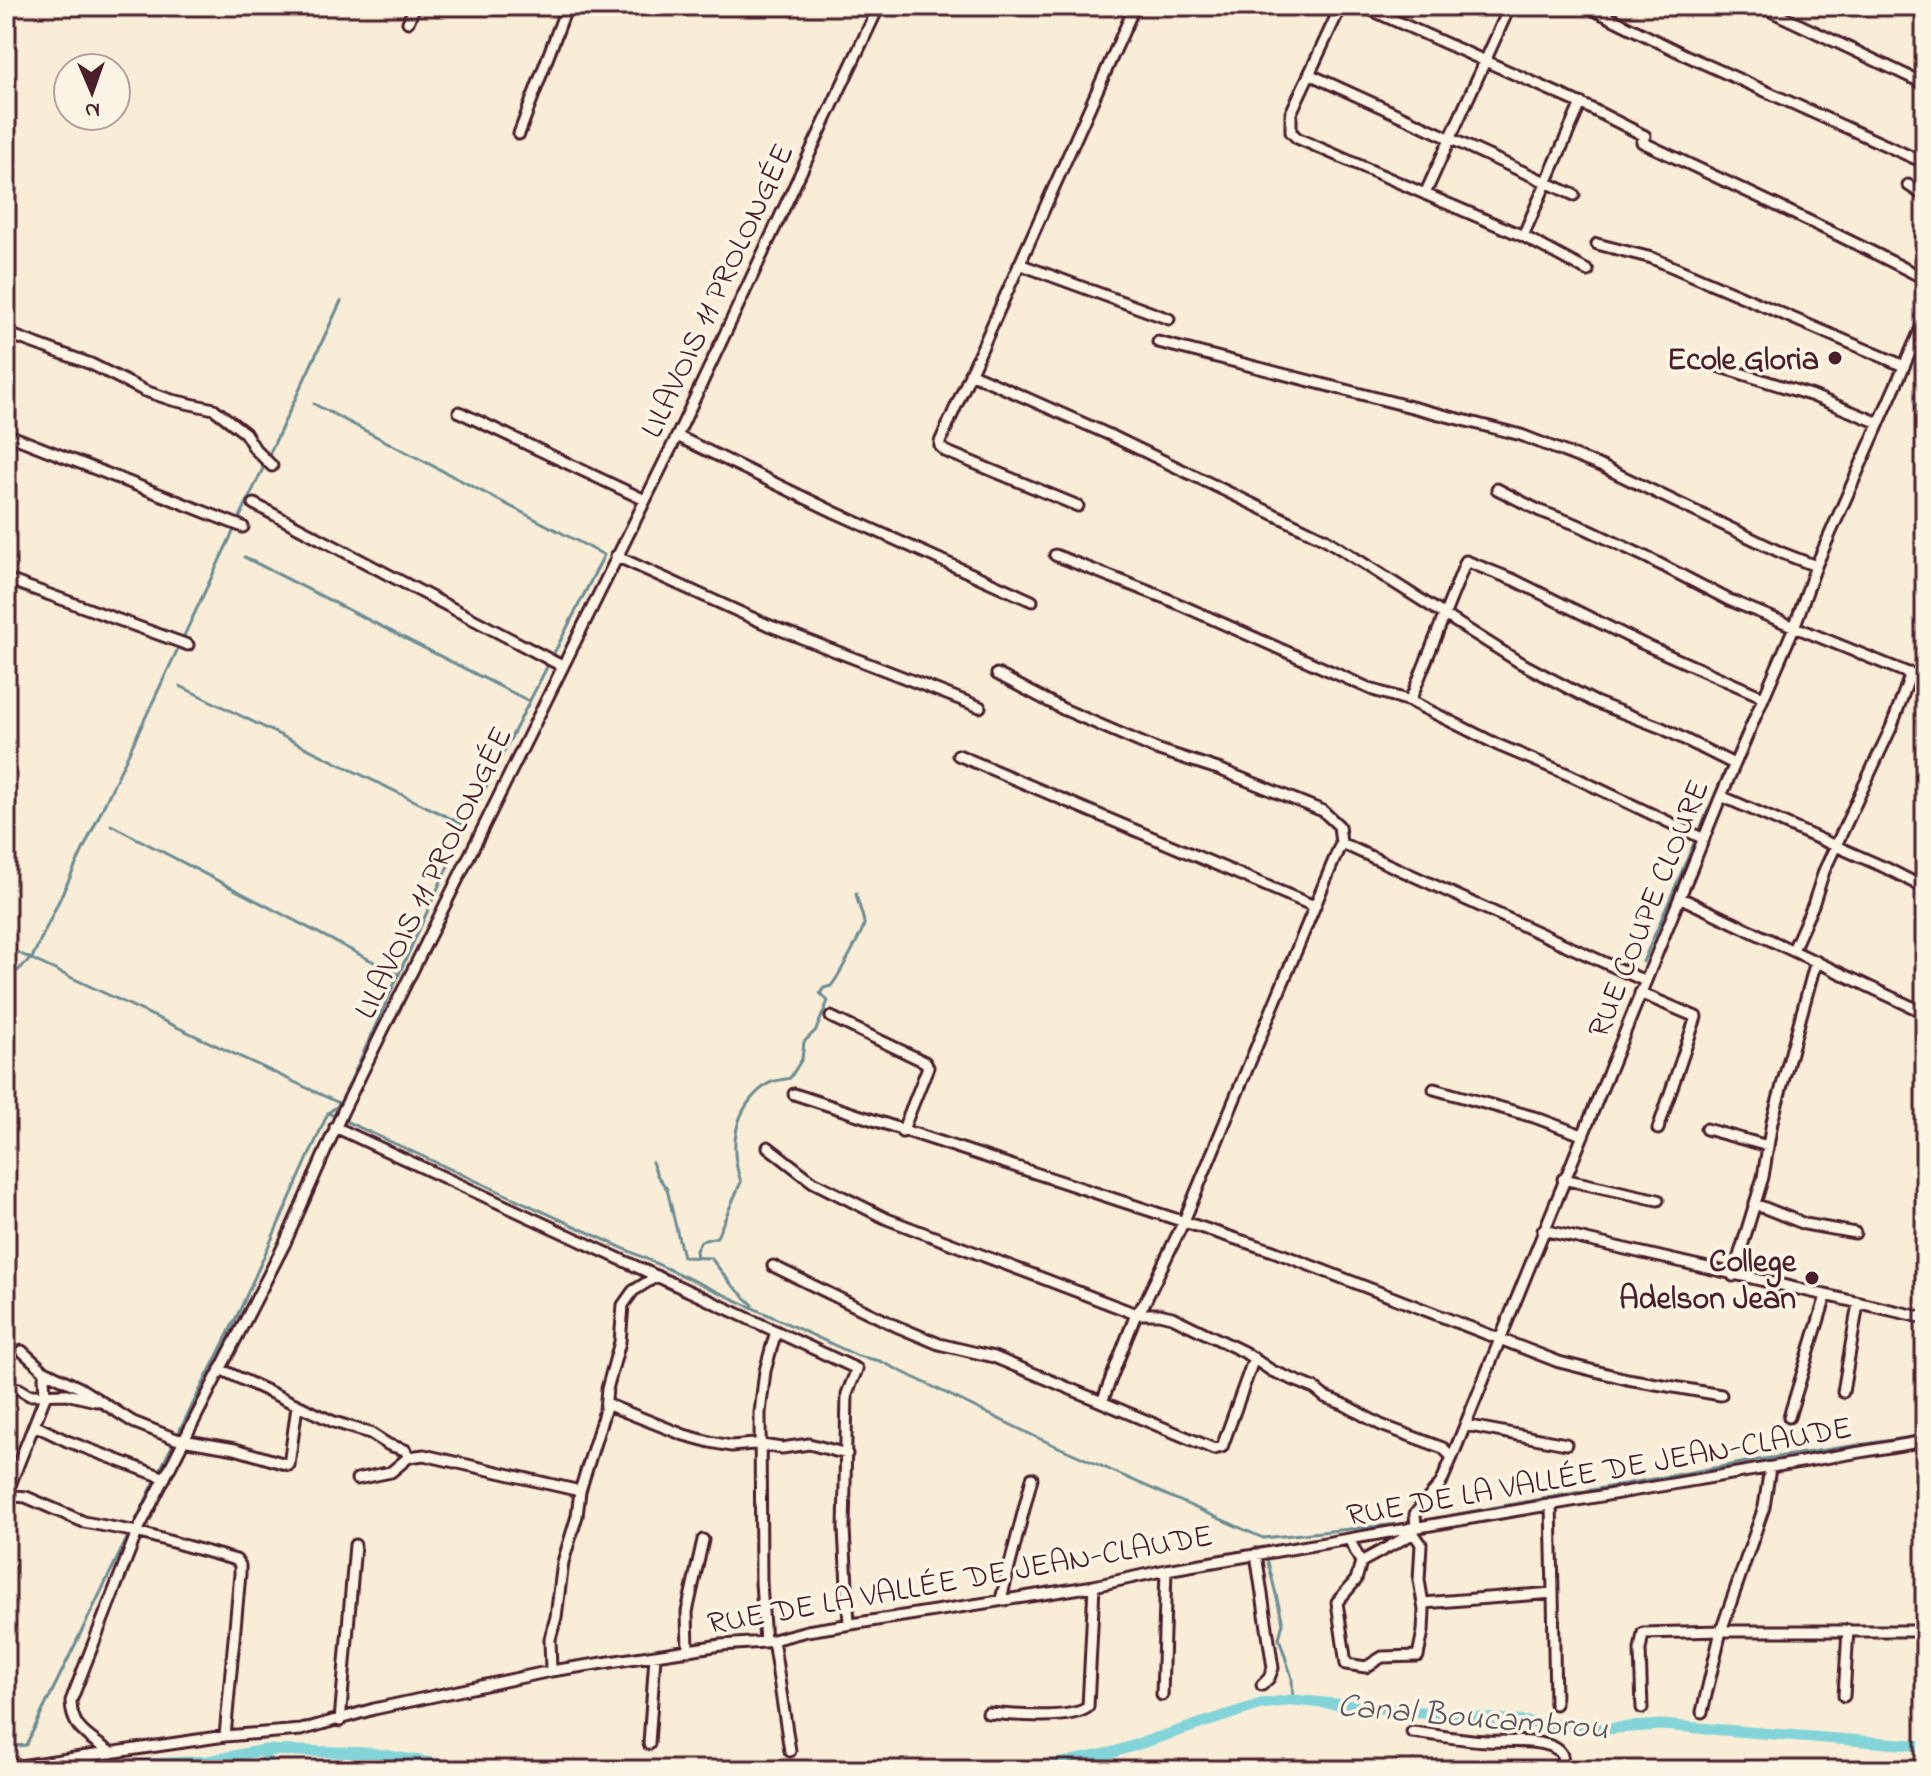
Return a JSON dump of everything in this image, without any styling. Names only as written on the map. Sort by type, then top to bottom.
[{"type":"street","points":[[408,22],[415,6]]},
{"type":"street","points":[[519,134],[567,6]]},
{"type":"street","name":"LILAVOIS 11 PROLONGÉE","points":[[111,1753],[79,1728],[71,1717],[71,1701],[137,1532],[285,1243],[335,1127],[677,436],[879,6]]},
{"type":"street","points":[[1078,506],[941,448],[941,437],[1135,6]]},
{"type":"street","points":[[1341,6],[1291,113],[1291,132],[1325,151],[1523,236],[1588,271]]},
{"type":"street","points":[[1362,6],[1581,103],[1745,192],[1797,213],[1925,279]]},
{"type":"street","points":[[1425,194],[1510,6]]},
{"type":"street","points":[[1760,6],[1925,84]]},
{"type":"street","points":[[1591,7],[1685,55],[1925,163]]},
{"type":"street","points":[[1309,74],[1574,195]]},
{"type":"street","points":[[1523,236],[1581,103]]},
{"type":"street","points":[[1908,185],[1925,196]]},
{"type":"street","points":[[1597,244],[1652,258],[1904,366]]},
{"type":"street","points":[[1019,264],[1169,319]]},
{"type":"street","name":"RUE COUPE CLOURE","points":[[1414,1525],[1441,1483],[1734,764],[1795,625],[1816,566],[1925,319]]},
{"type":"street","points":[[6,333],[91,364],[145,391],[214,409],[245,433],[272,466]]},
{"type":"street","points":[[1158,342],[1521,435],[1603,467],[1782,553],[1816,566]]},
{"type":"street","points":[[1705,362],[1813,396],[1879,423]]},
{"type":"street","points":[[970,373],[1112,436],[1325,539],[1519,662],[1584,697],[1662,728],[1734,764]]},
{"type":"street","points":[[459,412],[645,500]]},
{"type":"street","points":[[6,434],[243,527]]},
{"type":"street","points":[[677,436],[834,512],[1032,601]]},
{"type":"street","points":[[1497,489],[1648,558],[1729,600],[1925,680]]},
{"type":"street","points":[[254,504],[562,666]]},
{"type":"street","points":[[1055,555],[1165,598],[1373,690],[1410,701],[1498,745],[1572,776],[1704,839]]},
{"type":"street","points":[[616,556],[768,625],[980,707]]},
{"type":"street","points":[[1410,701],[1466,561],[1514,580],[1641,643],[1763,697]]},
{"type":"street","points":[[6,579],[188,645]]},
{"type":"street","points":[[1793,950],[1824,871],[1891,728],[1911,673]]},
{"type":"street","points":[[997,674],[1063,709],[1156,749],[1221,770],[1323,811],[1339,826],[1341,843],[1184,1221],[1144,1304],[1136,1314],[1102,1402]]},
{"type":"street","points":[[958,755],[1314,906]]},
{"type":"street","points":[[1721,796],[1925,888]]},
{"type":"street","points":[[1341,843],[1645,981]]},
{"type":"street","points":[[1681,898],[1925,1013]]},
{"type":"street","points":[[1733,1276],[1755,1204],[1778,1098],[1816,961]]},
{"type":"street","points":[[1640,993],[1696,1017],[1658,1129]]},
{"type":"street","points":[[831,1017],[925,1062],[928,1067],[902,1132]]},
{"type":"street","points":[[1434,1089],[1534,1117],[1582,1135]]},
{"type":"street","points":[[794,1094],[902,1132],[1273,1251],[1559,1362],[1721,1395]]},
{"type":"street","points":[[335,1127],[857,1369],[847,1394],[844,1529],[849,1624]]},
{"type":"street","points":[[1706,1129],[1768,1146]]},
{"type":"street","points":[[768,1147],[813,1182],[887,1219],[1136,1314],[1172,1317],[1381,1425],[1443,1448],[1452,1457]]},
{"type":"street","points":[[1563,1179],[1658,1200]]},
{"type":"street","points":[[1755,1204],[1805,1224],[1855,1233]]},
{"type":"street","points":[[1543,1230],[1925,1318]]},
{"type":"street","points":[[773,1266],[939,1344],[994,1357],[1219,1449],[1239,1404],[1254,1358]]},
{"type":"street","points":[[551,1671],[550,1639],[563,1562],[606,1404],[620,1342],[623,1305],[633,1291],[657,1276]]},
{"type":"street","points":[[1789,1417],[1826,1296]]},
{"type":"street","points":[[1843,1392],[1858,1304]]},
{"type":"street","points":[[776,1331],[763,1381],[760,1413],[761,1582],[790,1751]]},
{"type":"street","points":[[22,1351],[48,1373],[133,1422],[184,1440],[235,1449],[289,1465],[297,1406]]},
{"type":"street","points":[[220,1369],[334,1422],[370,1433],[389,1445],[405,1450],[409,1457]]},
{"type":"street","points":[[48,1373],[44,1377],[45,1394],[6,1495],[26,1497],[84,1522],[137,1532],[236,1560],[240,1565],[225,1736]]},
{"type":"street","points":[[6,1387],[29,1395],[66,1394],[103,1402]]},
{"type":"street","points":[[606,1404],[710,1442],[782,1448],[809,1444],[847,1454]]},
{"type":"street","points":[[34,1425],[67,1441],[165,1478]]},
{"type":"street","points":[[1465,1425],[1566,1444]]},
{"type":"street","name":"RUE DE LA VALLÉE DE JEAN-CLAUDE","points":[[6,1768],[225,1736],[301,1730],[374,1709],[551,1671],[769,1641],[807,1631],[1094,1586],[1414,1525],[1925,1441]]},
{"type":"street","points":[[357,1479],[391,1472],[409,1457],[424,1455],[580,1491]]},
{"type":"street","points":[[1702,1712],[1721,1631],[1764,1507],[1770,1468]]},
{"type":"street","points":[[1001,1599],[1032,1478]]},
{"type":"street","points":[[1551,1504],[1555,1704]]},
{"type":"street","points":[[1414,1525],[1421,1544],[1419,1580],[1423,1603],[1423,1631],[1418,1656],[1382,1657],[1366,1667],[1346,1664],[1337,1602],[1350,1590],[1361,1562],[1414,1525]]},
{"type":"street","points":[[1349,1539],[1361,1562]]},
{"type":"street","points":[[688,1651],[687,1612],[703,1540]]},
{"type":"street","points":[[340,1721],[355,1545]]},
{"type":"street","points":[[1256,1554],[1273,1668],[1262,1685]]},
{"type":"street","points":[[1162,1695],[1166,1570]]},
{"type":"street","points":[[988,1713],[1075,1713],[1088,1707],[1094,1586]]},
{"type":"street","points":[[1423,1603],[1553,1593]]},
{"type":"street","points":[[1844,1696],[1848,1630]]},
{"type":"street","points":[[1642,1708],[1640,1650],[1643,1633],[1925,1631]]},
{"type":"street","points":[[649,1744],[655,1656]]},
{"type":"street","points":[[1412,1732],[1546,1746],[1559,1750],[1562,1770]]},
{"type":"waterway","points":[[268,457],[341,301]]},
{"type":"waterway","points":[[159,1472],[240,1310],[328,1113],[340,1104],[466,826],[604,555],[314,404]]},
{"type":"waterway","points":[[6,994],[16,972],[32,958],[265,464]]},
{"type":"waterway","points":[[244,557],[529,701]]},
{"type":"waterway","points":[[180,686],[466,826]]},
{"type":"waterway","points":[[1643,962],[1750,713]]},
{"type":"waterway","points":[[111,825],[397,974]]},
{"type":"waterway","points":[[697,1258],[696,1250],[701,1241],[717,1237],[741,1182],[735,1142],[746,1105],[766,1085],[790,1078],[802,1059],[804,1042],[816,1030],[828,1001],[820,993],[834,982],[863,928],[856,893]]},
{"type":"waterway","points":[[6,947],[339,1103]]},
{"type":"waterway","points":[[328,1113],[858,1356],[880,1361],[1036,1437],[1263,1538],[1408,1523],[1758,1460],[1925,1435]]},
{"type":"waterway","points":[[652,1162],[667,1189],[683,1257],[711,1258],[731,1284],[753,1305]]},
{"type":"waterway","points":[[6,1731],[16,1746],[26,1745],[156,1479]]},
{"type":"waterway","points":[[1267,1558],[1283,1623],[1279,1638],[1292,1678],[1293,1700]]},
{"type":"waterway","name":"Canal Boucambrou","points":[[1029,1770],[1111,1753],[1261,1704],[1293,1700],[1602,1729],[1661,1725],[1925,1746]]},
{"type":"waterway","points":[[264,1750],[269,1770]]},
{"type":"waterway","name":"Canal Boucambrou","points":[[34,1770],[208,1761],[264,1750],[370,1753],[463,1768],[508,1770]]},
{"type":"place","name":"Ecole Gloria","points":[[1835,358]]},
{"type":"place","name":"College Adelson Jean","points":[[1812,1278]]}]
